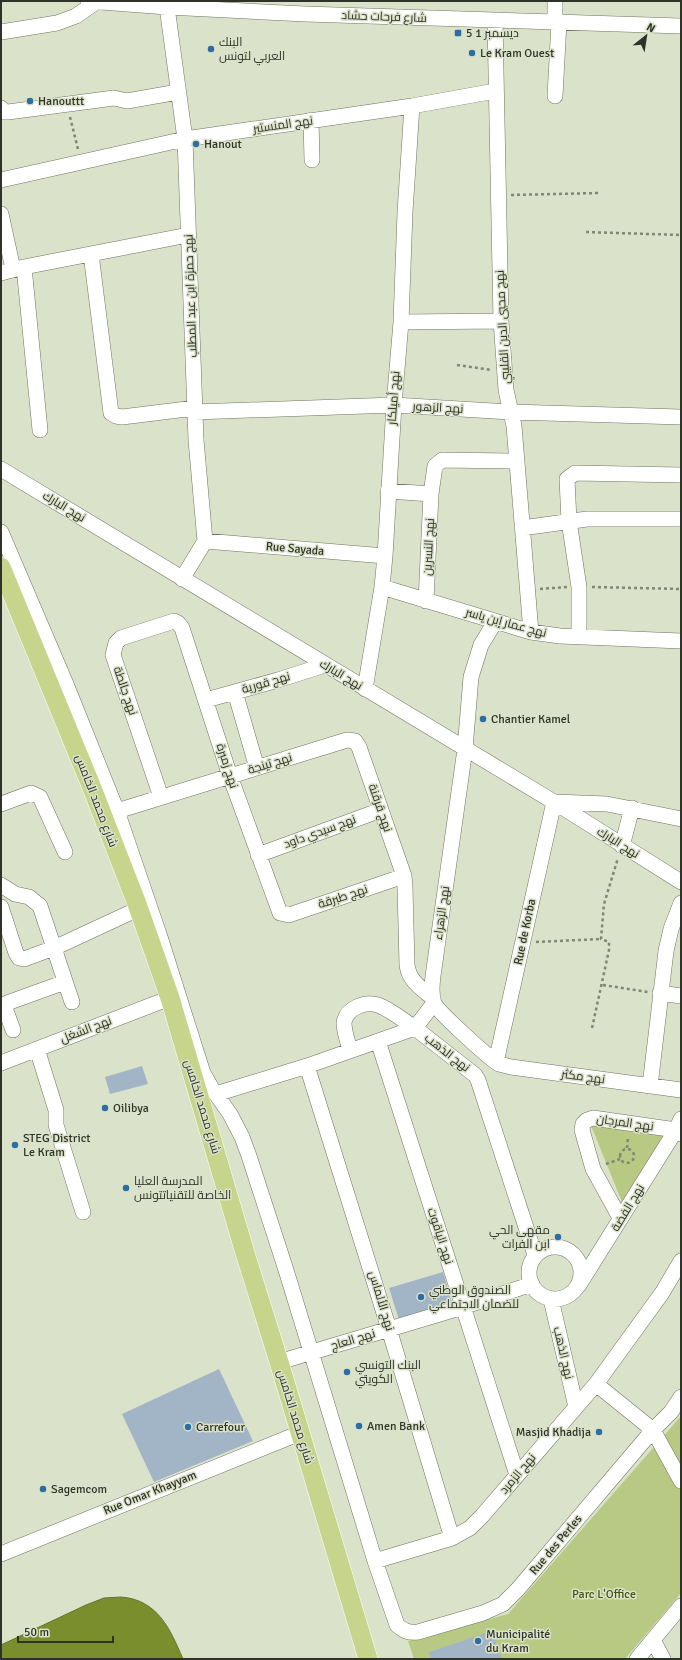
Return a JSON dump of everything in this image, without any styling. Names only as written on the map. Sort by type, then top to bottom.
[{"type":"main road","name":"شارع محمد الخامس","points":[[1,566],[84,767],[170,998],[244,1253],[279,1362],[368,1659]]},
{"type":"street","points":[[1,32],[57,23],[76,16],[92,1]]},
{"type":"street","name":"شارع فرحات حشاد","points":[[92,1],[166,7],[212,5],[305,8],[495,21],[681,26]]},
{"type":"street","points":[[555,1],[557,22],[555,96]]},
{"type":"street","name":"نهج حمزة ابن عبد المطلب","points":[[166,7],[185,139],[196,440],[205,541]]},
{"type":"street","name":"نهج محيي الدين القليبي","points":[[495,21],[495,91],[501,321],[504,372],[511,412],[531,632]]},
{"type":"street","name":"نهج المنستير","points":[[1,180],[185,139],[412,106],[495,91]]},
{"type":"street","points":[[1,108],[4,112],[8,112],[114,98],[127,101],[178,92]]},
{"type":"street","name":"نهج أميلكار","points":[[364,689],[382,587],[385,556],[412,106]]},
{"type":"street","points":[[311,120],[312,160]]},
{"type":"street","points":[[1,214],[13,270],[40,430]]},
{"type":"street","points":[[13,270],[188,235]]},
{"type":"street","name":"نهج الزهور","points":[[91,254],[111,413],[116,416],[122,417],[195,410],[394,405],[511,412],[681,417]]},
{"type":"street","points":[[400,322],[501,321]]},
{"type":"street","name":"نهج النسرين","points":[[426,601],[431,494],[434,470],[437,464],[442,460],[516,461]]},
{"type":"street","name":"نهج البارك","points":[[1,469],[364,689],[554,802],[681,882]]},
{"type":"street","points":[[579,637],[579,587],[569,521],[567,479],[572,474],[578,473],[681,475]]},
{"type":"street","points":[[388,491],[431,494]]},
{"type":"street","points":[[522,528],[569,521],[618,518],[681,519]]},
{"type":"street","points":[[1,532],[66,684],[116,811],[160,937],[202,1069],[207,1080],[230,1114],[242,1137],[311,1352],[375,1561]]},
{"type":"street","points":[[182,579],[205,541]]},
{"type":"street","name":"Rue Sayada","points":[[205,541],[385,556]]},
{"type":"street","name":"نهج عمار إبن ياسر","points":[[382,587],[531,632],[579,637],[681,641]]},
{"type":"street","name":"نهج زمبرة","points":[[172,621],[178,623],[182,628],[230,776],[278,911],[282,914]]},
{"type":"street","name":"نهج جالطة","points":[[161,797],[113,655],[116,643],[121,638],[172,621]]},
{"type":"street","name":"نهج الزهراء","points":[[434,1001],[433,976],[465,749],[471,677],[475,660],[481,645],[495,622]]},
{"type":"street","name":"نهج قورية","points":[[206,700],[325,665]]},
{"type":"street","points":[[235,692],[257,768]]},
{"type":"street","name":"نهج تينجة","points":[[116,811],[347,740],[355,740]]},
{"type":"street","name":"نهج قرقنة","points":[[355,740],[359,747],[404,876],[406,887],[408,970],[413,981],[434,1001]]},
{"type":"street","points":[[1,804],[31,793],[40,797],[65,852]]},
{"type":"street","points":[[554,802],[591,803],[632,808],[681,819]]},
{"type":"street","name":"Rue de Korba","points":[[475,1075],[492,1058],[523,943],[554,802]]},
{"type":"street","points":[[622,846],[632,808]]},
{"type":"street","name":"نهج سيدي داود","points":[[258,855],[381,810]]},
{"type":"street","name":"نهج طبرقة","points":[[282,914],[289,915],[404,876]]},
{"type":"street","points":[[1,885],[14,894],[29,897],[40,906],[72,1002]]},
{"type":"street","points":[[650,1086],[666,951],[671,929],[681,903]]},
{"type":"street","points":[[1,907],[16,953],[19,958],[24,959],[54,948],[138,909]]},
{"type":"street","points":[[13,1030],[5,1008],[7,1003],[65,982]]},
{"type":"street","points":[[660,994],[681,996]]},
{"type":"street","name":"نهج الشغل","points":[[1,1063],[170,998]]},
{"type":"street","points":[[350,1050],[345,1030],[345,1018],[348,1014],[360,1006],[366,1004],[378,1005],[415,1028],[434,1001],[441,1012],[492,1058]]},
{"type":"street","name":"نهج الذهب","points":[[216,1094],[307,1066],[415,1028],[475,1075],[483,1092],[535,1255]]},
{"type":"street","name":"نهج الياقوت","points":[[378,1041],[462,1308],[517,1475]]},
{"type":"street","points":[[37,1049],[56,1110],[56,1125],[83,1212]]},
{"type":"street","name":"نهج مكثر","points":[[492,1058],[511,1067],[681,1090]]},
{"type":"street","name":"نهج الألماس","points":[[307,1066],[452,1538]]},
{"type":"street","name":"نهج المرجان","points":[[620,1218],[593,1169],[582,1130],[583,1124],[592,1118],[679,1128]]},
{"type":"street","name":"نهج الفضة","points":[[579,1285],[620,1218],[679,1128]]},
{"type":"street","points":[[548,1247],[563,1247],[576,1256],[582,1270],[579,1285],[570,1295],[564,1298],[551,1299],[540,1294],[532,1284],[529,1269],[535,1255],[548,1247]]},
{"type":"street","name":"نهج الزمرد","points":[[375,1561],[452,1538],[470,1528],[596,1384],[662,1293],[681,1261]]},
{"type":"street","name":"نهج العاج","points":[[279,1362],[462,1308],[532,1284]]},
{"type":"street","name":"نهج الذهب","points":[[551,1299],[576,1407]]},
{"type":"street","points":[[596,1384],[653,1430],[681,1481]]},
{"type":"street","name":"Rue des Perles","points":[[375,1561],[397,1625],[404,1631],[410,1633],[418,1632],[483,1613],[503,1604],[518,1590],[653,1430],[671,1412],[681,1398]]},
{"type":"street","name":"Rue Omar Khayyam","points":[[1,1554],[300,1433]]},
{"type":"street","points":[[637,1659],[681,1606]]},
{"type":"street","points":[[653,1640],[663,1659]]},
{"type":"path","points":[[67,105],[82,162]]},
{"type":"path","points":[[498,195],[599,193]]},
{"type":"path","points":[[586,232],[681,235]]},
{"type":"path","points":[[457,365],[504,372]]},
{"type":"path","points":[[528,590],[579,587],[681,589]]},
{"type":"path","points":[[601,939],[604,904],[622,846]]},
{"type":"path","points":[[523,943],[601,939],[609,942],[603,986],[592,1028]]},
{"type":"path","points":[[603,986],[660,994]]},
{"type":"path","points":[[627,1148],[632,1150],[634,1155],[633,1161],[627,1163],[622,1161],[620,1156],[622,1150],[627,1148]]},
{"type":"green space","points":[[590,1123],[667,1134],[622,1202]]},
{"type":"green space","name":"Parc L'Office","points":[[681,1416],[681,1593],[625,1659],[414,1659],[408,1641],[508,1614]]},
{"type":"shaded area","points":[[121,1597],[134,1599],[144,1604],[161,1618],[173,1637],[183,1659],[1,1659],[1,1645],[86,1605],[104,1598]]},
{"type":"building","points":[[142,1066],[148,1084],[110,1094],[105,1077]]},
{"type":"building","name":"الصندوق الوطني للضمان الاجتماعي","points":[[443,1272],[453,1306],[399,1320],[389,1288]]},
{"type":"building","name":"Carrefour","points":[[219,1369],[253,1441],[154,1482],[122,1414]]},
{"type":"building","name":"Municipalité du Kram","points":[[492,1631],[502,1659],[431,1659],[429,1652]]},
{"type":"place","name":"5 ديسمبر 1","points":[[458,33]]},
{"type":"place","name":"البنك العربي لتونس","points":[[211,49]]},
{"type":"place","name":"Le Kram Ouest","points":[[472,53]]},
{"type":"place","name":"Hanouttt","points":[[30,101]]},
{"type":"place","name":"Hanout","points":[[196,144]]},
{"type":"place","name":"Chantier Kamel","points":[[483,719]]},
{"type":"place","name":"Oilibya","points":[[105,1108]]},
{"type":"place","name":"STEG District Le Kram","points":[[15,1145]]},
{"type":"place","name":"المدرسة العليا الخاصة للتقنياتتونس","points":[[126,1188]]},
{"type":"place","name":"مقهى الحي ابن الفرات","points":[[558,1237]]},
{"type":"place","name":"الصندوق الوطني للضمان الاجتماعي","points":[[421,1297]]},
{"type":"place","name":"البنك التونسي الكويتي","points":[[347,1372]]},
{"type":"place","name":"Amen Bank","points":[[359,1426]]},
{"type":"place","name":"Carrefour","points":[[188,1427]]},
{"type":"place","name":"Masjid Khadija","points":[[599,1432]]},
{"type":"place","name":"Sagemcom","points":[[43,1489]]},
{"type":"place","name":"Municipalité du Kram","points":[[478,1641]]}]
